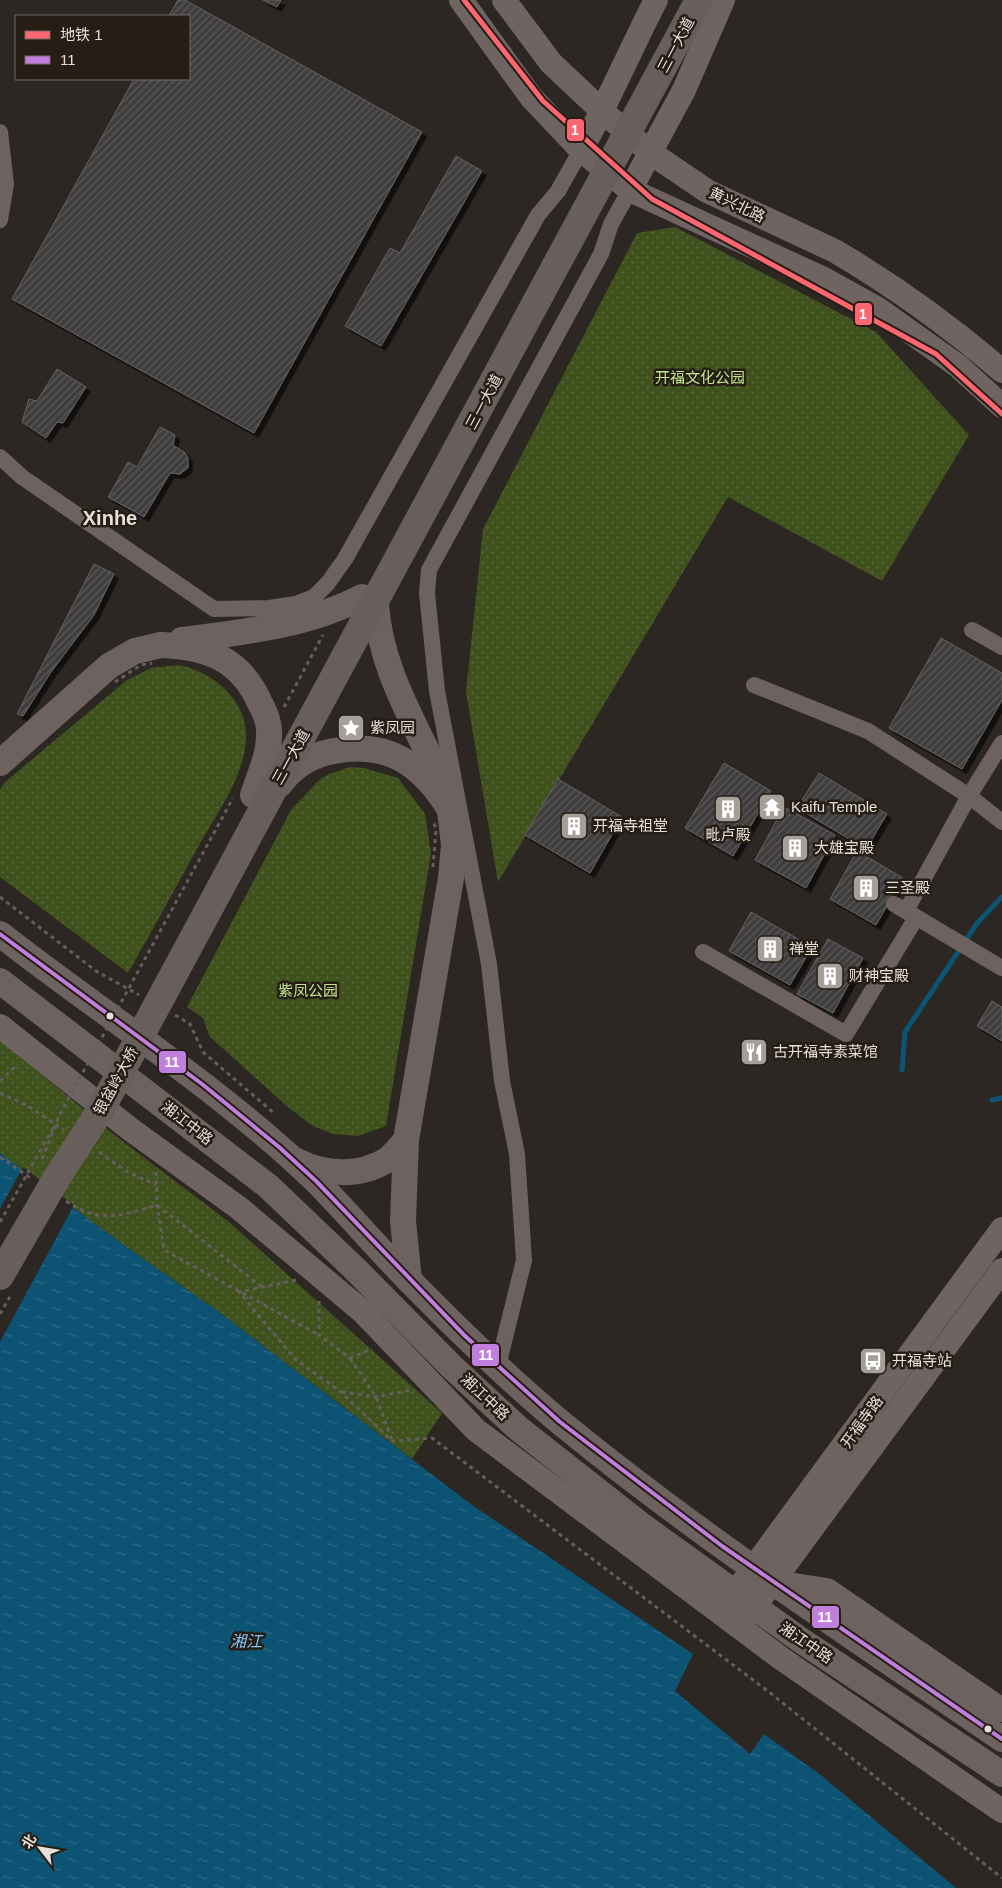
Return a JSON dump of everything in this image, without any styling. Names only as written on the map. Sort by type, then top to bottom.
[{"type":"highway","name":"三一大道","points":[[369,601],[679,0]]},
{"type":"highway","name":"三一大道","points":[[251,798],[369,601],[699,0]]},
{"type":"highway","name":"银盆岭大桥","points":[[0,1244],[32,1184],[85,1101],[251,798]]},
{"type":"highway","name":"银盆岭大桥","points":[[8,1282],[56,1179],[100,1112],[251,798]]},
{"type":"main road","name":"黄兴北路","points":[[461,0],[531,97],[581,150],[630,190],[824,279],[878,309],[958,366],[1002,406]]},
{"type":"main road","name":"黄兴北路","points":[[504,0],[550,63],[651,153],[708,191],[855,263],[927,312],[1002,371]]},
{"type":"main road","points":[[581,150],[603,112],[632,45],[656,0]]},
{"type":"main road","points":[[630,190],[684,90],[724,0]]},
{"type":"main road","points":[[159,653],[313,618],[369,601],[388,666],[422,744],[443,785],[441,813]]},
{"type":"main road","points":[[0,764],[109,666],[135,651],[159,653],[200,649],[216,654],[238,671],[257,695],[264,712],[269,733],[268,746],[251,798]]},
{"type":"main road","points":[[251,798],[305,760],[323,753],[368,747],[380,750],[410,764],[440,793],[441,813],[454,845],[451,878],[406,1140],[403,1221],[409,1280]]},
{"type":"main road","name":"湘江中路","points":[[0,934],[69,988],[202,1083],[286,1155],[315,1181],[409,1280],[498,1366],[557,1419],[609,1461],[764,1575],[1002,1739]]},
{"type":"main road","name":"湘江中路","points":[[0,981],[268,1186],[357,1271],[452,1367],[519,1429],[641,1525],[737,1610],[1002,1774]]},
{"type":"main road","points":[[0,1026],[116,1117],[239,1208],[362,1311],[476,1430],[737,1610],[1002,1811]]},
{"type":"main road","points":[[286,1155],[310,1168],[349,1172],[376,1166],[389,1158],[406,1140]]},
{"type":"main road","name":"开福寺路","points":[[764,1575],[1002,1229]]},
{"type":"main road","name":"开福寺路","points":[[737,1610],[1002,1270]]},
{"type":"main road","name":"湘江中路","points":[[764,1575],[827,1590],[1002,1710]]},
{"type":"street","points":[[0,132],[6,184],[0,220]]},
{"type":"street","points":[[0,457],[22,477],[214,609],[269,608],[296,604],[314,597],[328,583],[345,559],[538,215],[558,191],[581,150]]},
{"type":"street","points":[[498,1366],[524,1260],[517,1154],[502,1082],[489,964],[437,691],[427,593],[428,577],[436,554],[601,254],[611,224],[630,190]]},
{"type":"street","points":[[972,630],[1002,647]]},
{"type":"street","points":[[754,685],[868,731],[969,796],[1002,822]]},
{"type":"street","points":[[703,952],[846,1034],[905,911],[969,796],[1002,743]]},
{"type":"street","points":[[905,911],[958,944],[1002,968]]},
{"type":"path","points":[[116,682],[159,653]]},
{"type":"path","points":[[0,1222],[60,1114],[251,798]]},
{"type":"path","points":[[432,877],[436,829],[441,813]]},
{"type":"path","points":[[0,898],[101,974],[142,996]]},
{"type":"path","points":[[166,1010],[190,1024],[203,1052],[278,1116]]},
{"type":"path","points":[[0,1081],[18,1064]]},
{"type":"path","points":[[38,1168],[60,1114]]},
{"type":"path","points":[[0,1156],[32,1184]]},
{"type":"path","points":[[156,1168],[157,1205],[164,1250],[319,1335],[350,1358],[376,1397],[392,1441]]},
{"type":"path","points":[[65,1202],[70,1193]]},
{"type":"path","points":[[59,1196],[84,1212],[118,1216],[157,1205]]},
{"type":"path","points":[[157,1205],[263,1287]]},
{"type":"path","points":[[239,1292],[301,1279]]},
{"type":"path","points":[[0,1314],[8,1282]]},
{"type":"path","points":[[239,1292],[295,1359],[341,1392],[392,1441],[432,1438],[769,1692],[1002,1878]]},
{"type":"path","points":[[319,1335],[320,1293]]},
{"type":"path","points":[[350,1358],[379,1346]]},
{"type":"path","points":[[341,1392],[376,1397],[416,1389]]},
{"type":"green space","name":"开福文化公园","points":[[675,227],[876,332],[969,435],[882,581],[728,497],[498,882],[466,692],[483,529],[637,233]]},
{"type":"green space","points":[[179,665],[204,674],[226,690],[235,701],[242,713],[245,726],[246,740],[244,753],[241,767],[230,792],[128,973],[0,877],[0,789],[5,782],[127,680],[151,668]]},
{"type":"green space","name":"紫凤公园","points":[[350,767],[364,768],[398,778],[425,814],[431,853],[386,1126],[358,1136],[333,1134],[313,1126],[289,1108],[210,1037],[203,1018],[187,1007],[291,810],[318,781],[329,774]]},
{"type":"green space","points":[[0,1040],[117,1137],[229,1222],[442,1413],[412,1459],[216,1310],[122,1244],[0,1153]]},
{"type":"water","name":"湘江","points":[[0,1153],[122,1244],[216,1310],[472,1505],[693,1654],[675,1691],[750,1754],[764,1734],[822,1776],[956,1888],[0,1888]]},
{"type":"pier","points":[[23,1167],[74,1205],[0,1342],[0,1209]]},
{"type":"building","points":[[178,0],[185,0],[422,132],[254,433],[12,299],[133,80],[190,80],[190,15],[170,15]]},
{"type":"building","points":[[263,0],[281,0],[277,7]]},
{"type":"building","points":[[456,156],[482,171],[381,346],[345,326],[390,248],[400,253]]},
{"type":"building","points":[[57,369],[86,387],[63,423],[57,422],[46,438],[22,422],[29,399],[37,401]]},
{"type":"building","points":[[160,427],[175,435],[173,445],[184,452],[188,458],[188,468],[180,474],[170,473],[144,517],[108,497],[128,462],[137,467]]},
{"type":"building","points":[[94,564],[114,574],[94,615],[51,672],[23,716],[17,714]]},
{"type":"building","points":[[941,638],[1002,673],[1002,700],[962,769],[889,728]]},
{"type":"building","name":"毗卢殿","points":[[724,763],[771,791],[733,856],[685,828]]},
{"type":"building","points":[[819,773],[887,814],[866,849],[797,808]]},
{"type":"building","name":"开福寺祖堂","points":[[558,779],[622,817],[590,873],[525,835]]},
{"type":"building","name":"大雄宝殿","points":[[784,807],[835,835],[806,888],[755,860]]},
{"type":"building","name":"三圣殿","points":[[857,851],[903,878],[876,925],[830,899]]},
{"type":"building","name":"禅堂","points":[[751,912],[812,947],[790,985],[729,951]]},
{"type":"building","name":"财神宝殿","points":[[828,939],[863,958],[833,1013],[797,994]]},
{"type":"building","points":[[992,1001],[1002,1007],[1002,1041],[977,1026]]},
{"type":"waterway","points":[[902,1070],[905,1032],[978,922],[1002,897]]},
{"type":"waterway","points":[[992,1100],[1002,1098]]},
{"type":"metro line","name":"1","points":[[464,0],[543,101],[652,199],[936,354],[1002,414]]},
{"type":"transit line","name":"11","points":[[0,934],[202,1084],[279,1147],[316,1181],[464,1335],[560,1422],[722,1546],[1002,1739]]},
{"type":"place","name":"紫凤园","points":[[351,728]]},
{"type":"place","name":"Kaifu Temple","points":[[772,807]]},
{"type":"place","name":"毗卢殿","points":[[728,809]]},
{"type":"place","name":"开福寺祖堂","points":[[574,826]]},
{"type":"place","name":"大雄宝殿","points":[[795,848]]},
{"type":"place","name":"三圣殿","points":[[866,888]]},
{"type":"place","name":"禅堂","points":[[770,949]]},
{"type":"place","name":"财神宝殿","points":[[830,976]]},
{"type":"place","name":"古开福寺素菜馆","points":[[754,1052]]},
{"type":"place","name":"开福寺站","points":[[873,1361]]},
{"type":"district","name":"Xinhe","points":[[110,518]]}]
